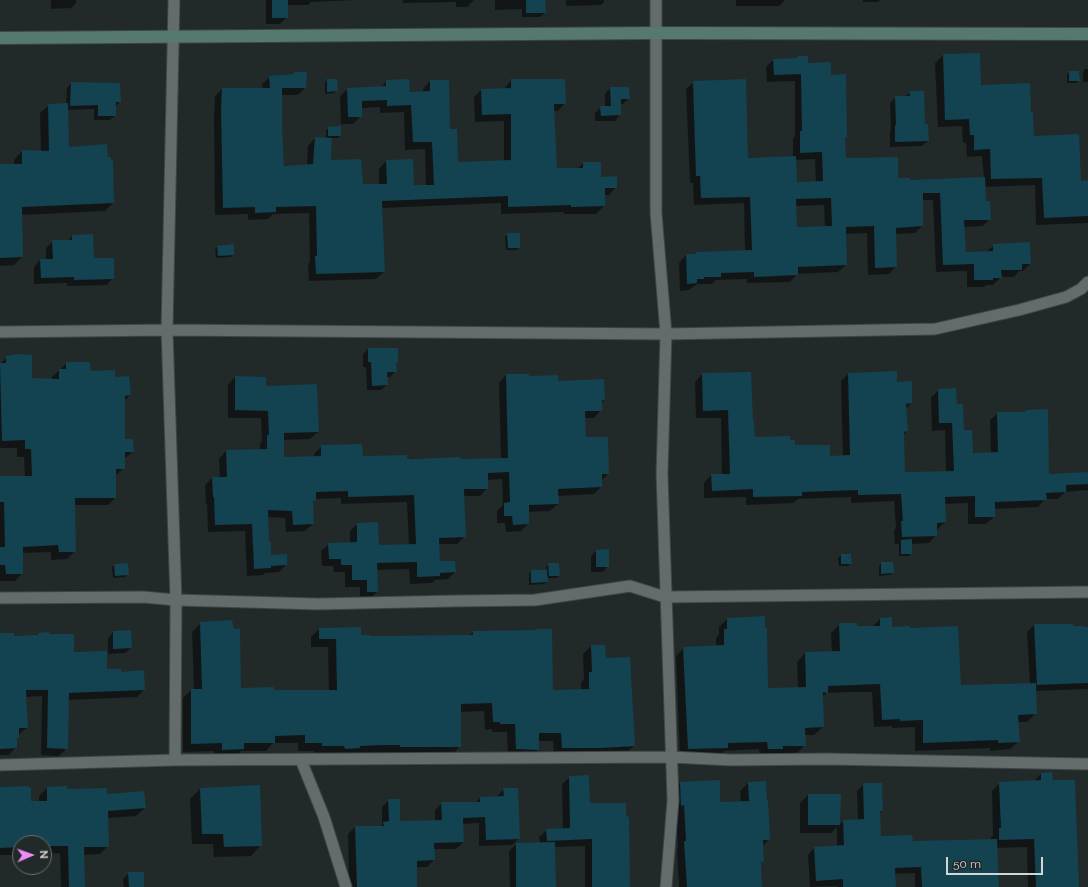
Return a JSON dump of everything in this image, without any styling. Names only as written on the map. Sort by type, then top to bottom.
[{"type":"street","points":[[174,0],[167,330],[176,600],[175,760]]},
{"type":"street","points":[[656,0],[656,213],[666,334],[662,474],[673,800],[666,887]]},
{"type":"street","points":[[0,38],[656,33],[1088,34]]},
{"type":"street","points":[[0,332],[167,330],[666,334],[935,329],[1019,310],[1066,297],[1081,289],[1088,282]]},
{"type":"street","points":[[0,598],[143,597],[176,600],[318,604],[535,600],[630,586],[665,597],[1088,592]]},
{"type":"street","points":[[0,765],[175,760],[671,757],[731,760],[827,759],[1088,764]]},
{"type":"street","points":[[301,760],[324,816],[346,887]]},
{"type":"building","points":[[272,0],[288,0],[288,18],[272,18]]},
{"type":"building","points":[[526,0],[545,0],[546,13],[526,13]]},
{"type":"building","points":[[980,53],[981,85],[1030,83],[1034,136],[1079,134],[1081,181],[1088,180],[1088,216],[1044,218],[1042,178],[991,179],[990,149],[974,150],[974,135],[970,135],[969,119],[945,120],[943,54]]},
{"type":"building","points":[[797,56],[808,56],[808,63],[831,62],[831,75],[846,74],[846,158],[898,157],[898,178],[910,178],[910,180],[985,177],[986,201],[990,201],[991,220],[964,220],[966,252],[993,251],[993,244],[1030,242],[1031,264],[1022,264],[1022,270],[1001,270],[1002,278],[993,278],[993,280],[974,280],[974,264],[943,265],[940,193],[923,193],[923,226],[896,228],[897,267],[875,268],[874,226],[846,227],[847,265],[798,267],[798,275],[754,277],[754,272],[721,273],[721,277],[704,277],[704,279],[697,279],[697,283],[687,284],[686,254],[696,254],[696,252],[752,250],[750,197],[701,198],[700,176],[696,176],[693,81],[746,79],[748,158],[796,156],[797,182],[823,181],[822,152],[800,153],[800,131],[802,131],[801,74],[774,75],[773,59],[797,58]],"holes":[[[831,198],[832,226],[797,227],[796,199]]]},
{"type":"building","points":[[1069,71],[1079,71],[1080,81],[1069,81]]},
{"type":"building","points":[[294,72],[307,72],[306,88],[282,88],[284,166],[313,164],[315,137],[332,138],[331,160],[361,159],[363,184],[387,184],[386,160],[413,159],[414,185],[434,185],[432,142],[413,142],[411,105],[387,106],[387,100],[362,101],[362,117],[348,117],[347,88],[386,86],[386,80],[409,79],[410,92],[430,91],[430,80],[449,80],[450,129],[457,129],[458,162],[511,160],[511,114],[482,115],[481,89],[511,88],[511,79],[565,79],[566,104],[554,104],[557,168],[583,168],[583,162],[601,162],[601,177],[617,176],[617,188],[605,188],[605,206],[571,207],[571,205],[508,207],[508,196],[382,201],[385,272],[316,274],[316,206],[276,207],[276,212],[255,213],[255,207],[223,208],[222,88],[270,88],[269,76],[294,74]]},
{"type":"building","points":[[327,79],[337,79],[338,91],[327,92]]},
{"type":"building","points":[[71,82],[120,83],[121,102],[116,102],[116,116],[98,116],[98,105],[70,106]]},
{"type":"building","points":[[610,87],[629,87],[630,99],[621,99],[621,115],[601,116],[600,106],[611,106]]},
{"type":"building","points":[[909,91],[924,91],[925,124],[928,124],[929,141],[895,142],[895,96],[910,96]]},
{"type":"building","points":[[68,103],[69,147],[107,144],[108,157],[111,157],[111,160],[113,160],[114,203],[22,207],[23,257],[0,258],[0,164],[22,164],[22,150],[49,151],[48,104]]},
{"type":"building","points":[[341,126],[341,136],[328,136],[328,127]]},
{"type":"building","points":[[507,233],[520,233],[520,248],[508,248]]},
{"type":"building","points":[[93,234],[94,258],[114,258],[114,279],[74,280],[74,277],[41,278],[40,259],[53,259],[52,240],[72,240],[72,235]]},
{"type":"building","points":[[234,244],[234,255],[218,256],[217,246]]},
{"type":"building","points":[[368,348],[398,348],[398,363],[396,363],[397,372],[387,372],[388,385],[372,386],[371,362],[368,362]]},
{"type":"building","points":[[17,354],[32,355],[32,378],[59,379],[59,369],[66,369],[66,362],[90,362],[91,371],[115,370],[115,377],[129,376],[131,395],[125,396],[125,439],[133,439],[134,452],[125,452],[125,469],[116,469],[116,498],[75,498],[76,552],[59,552],[58,545],[23,547],[23,574],[6,574],[5,565],[0,565],[0,547],[5,547],[4,502],[0,502],[0,476],[32,476],[31,449],[25,449],[25,440],[2,441],[0,363],[6,363],[6,356]]},
{"type":"building","points":[[897,371],[897,382],[912,381],[912,403],[906,404],[908,431],[904,432],[905,472],[954,471],[952,423],[939,423],[938,389],[956,388],[957,404],[963,404],[964,430],[972,430],[973,453],[998,452],[997,412],[1025,412],[1025,410],[1048,409],[1049,474],[1088,472],[1088,484],[1066,485],[1066,492],[1046,493],[1047,500],[995,502],[995,517],[975,517],[975,496],[945,497],[946,522],[937,523],[937,536],[902,537],[901,521],[903,521],[901,494],[858,495],[858,490],[802,492],[802,496],[753,497],[753,489],[712,491],[711,474],[730,474],[728,410],[703,411],[702,373],[751,372],[755,437],[790,436],[790,440],[795,440],[795,445],[830,445],[830,456],[850,455],[848,373]]},
{"type":"building","points":[[506,374],[529,374],[529,376],[558,375],[558,381],[604,379],[605,400],[602,400],[602,411],[585,411],[586,437],[608,437],[609,474],[602,474],[602,487],[558,489],[559,504],[529,505],[529,524],[513,525],[512,516],[504,516],[504,503],[510,502],[509,472],[488,473],[488,489],[464,489],[466,537],[439,538],[440,561],[455,561],[456,572],[440,573],[440,576],[417,577],[417,562],[377,563],[378,592],[367,592],[367,580],[352,580],[352,565],[341,565],[341,559],[329,559],[328,543],[357,542],[357,523],[378,522],[379,545],[416,544],[414,495],[348,497],[348,491],[316,492],[316,501],[313,501],[314,524],[293,525],[292,511],[268,510],[271,555],[287,554],[287,565],[271,566],[271,568],[254,569],[252,524],[215,525],[212,477],[227,477],[226,450],[267,449],[267,435],[269,435],[268,411],[235,410],[235,376],[266,377],[266,386],[317,384],[319,432],[284,433],[284,457],[321,456],[321,445],[362,444],[363,456],[407,455],[407,458],[412,459],[460,457],[460,459],[508,458]]},
{"type":"building","points":[[912,539],[912,554],[901,554],[901,540]]},
{"type":"building","points":[[609,549],[609,567],[596,567],[596,550]]},
{"type":"building","points":[[841,554],[851,554],[852,564],[841,564]]},
{"type":"building","points":[[881,562],[893,562],[894,573],[881,574]]},
{"type":"building","points":[[128,563],[129,575],[115,576],[114,564]]},
{"type":"building","points":[[548,563],[559,563],[560,576],[549,576]]},
{"type":"building","points":[[531,570],[547,570],[548,582],[531,583]]},
{"type":"building","points":[[765,616],[765,628],[767,628],[768,688],[806,687],[805,652],[840,651],[839,623],[857,623],[857,626],[880,626],[880,618],[892,617],[892,627],[910,626],[910,628],[958,626],[961,685],[1036,683],[1037,714],[1018,715],[1020,742],[998,743],[998,740],[923,743],[923,720],[882,720],[880,684],[828,686],[828,693],[823,692],[824,727],[805,728],[806,746],[783,746],[783,749],[768,749],[767,742],[728,743],[728,748],[688,749],[683,647],[724,645],[724,629],[727,629],[727,618]]},
{"type":"building","points":[[232,620],[234,629],[240,629],[241,688],[274,687],[274,690],[337,690],[336,639],[319,639],[319,628],[361,627],[361,635],[370,636],[473,635],[473,631],[552,629],[553,690],[589,689],[589,672],[592,672],[591,645],[605,645],[606,658],[630,657],[635,746],[562,748],[561,733],[539,733],[539,750],[516,749],[515,724],[500,724],[500,722],[493,722],[492,703],[461,704],[461,747],[400,747],[400,745],[382,745],[360,746],[360,748],[345,749],[344,746],[322,746],[322,743],[305,743],[305,735],[275,736],[275,743],[244,743],[244,749],[222,750],[222,743],[191,744],[191,689],[202,689],[200,622]]},
{"type":"building","points":[[1034,624],[1073,624],[1073,626],[1088,627],[1088,683],[1037,685]]},
{"type":"building","points":[[131,630],[132,648],[113,649],[113,631]]},
{"type":"building","points":[[49,632],[49,634],[74,634],[74,652],[107,651],[107,669],[121,669],[121,672],[144,670],[145,690],[69,693],[68,749],[47,748],[48,690],[26,690],[28,728],[19,728],[17,748],[0,749],[0,633],[14,633],[14,636],[38,635],[38,633]]},
{"type":"building","points":[[1052,772],[1053,780],[1075,780],[1079,887],[1036,887],[1034,839],[999,840],[999,828],[1001,828],[999,782],[1041,780],[1041,773]]},
{"type":"building","points":[[589,775],[590,803],[626,803],[626,816],[629,817],[630,887],[592,887],[592,839],[547,841],[546,829],[570,828],[569,776]]},
{"type":"building","points":[[720,780],[720,802],[749,801],[748,782],[766,781],[770,840],[763,840],[764,862],[761,862],[762,887],[687,887],[684,841],[686,841],[684,805],[681,806],[680,782]]},
{"type":"building","points":[[863,783],[882,783],[883,811],[880,811],[881,836],[912,835],[913,841],[997,839],[999,887],[922,887],[921,867],[895,868],[896,887],[843,887],[843,879],[816,881],[814,847],[844,845],[843,820],[864,819]]},
{"type":"building","points":[[260,785],[262,846],[224,847],[223,834],[202,834],[200,788]]},
{"type":"building","points":[[29,786],[29,788],[31,788],[31,801],[47,801],[47,787],[67,786],[67,789],[107,788],[107,794],[144,791],[146,808],[108,811],[109,847],[84,847],[85,887],[69,887],[68,846],[52,846],[52,835],[12,835],[12,847],[0,848],[0,787]]},
{"type":"building","points":[[503,788],[518,788],[520,839],[486,840],[485,817],[463,818],[464,842],[434,843],[435,860],[417,861],[417,887],[357,887],[355,826],[384,826],[383,822],[389,821],[388,799],[400,799],[400,821],[442,820],[441,802],[480,802],[480,797],[504,796]]},
{"type":"building","points":[[808,794],[841,794],[840,825],[808,825]]},
{"type":"building","points":[[555,842],[556,887],[516,887],[516,843]]},
{"type":"building","points":[[128,872],[144,872],[144,887],[129,887]]}]
